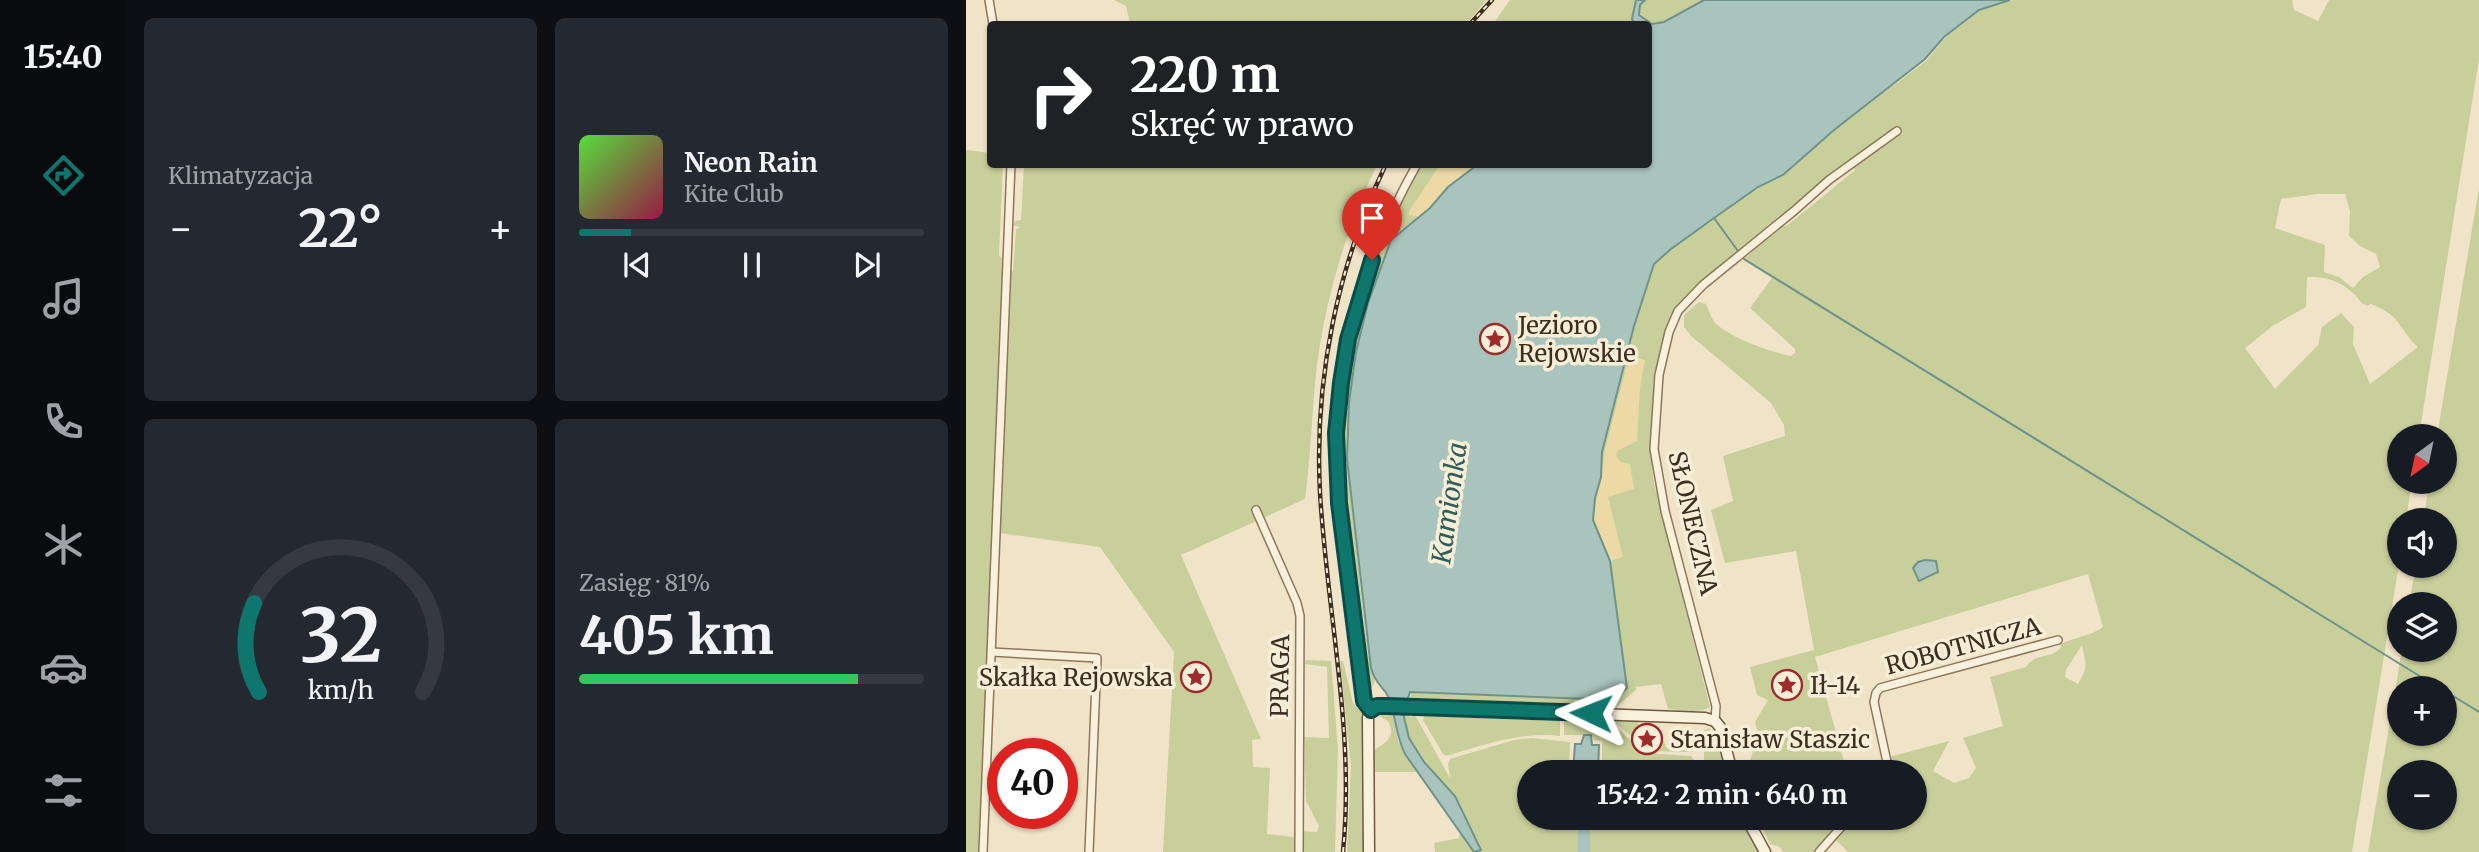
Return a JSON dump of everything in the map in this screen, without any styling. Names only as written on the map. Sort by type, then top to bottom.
[{"type":"street","points":[[989,0],[992,21]]},
{"type":"street","name":"SŁONECZNA","points":[[1729,760],[1721,731],[1715,721],[1716,709],[1665,511],[1654,449],[1659,375],[1669,332],[1678,311],[1703,285],[1829,180],[1897,131]]},
{"type":"street","points":[[983,852],[1011,168]]},
{"type":"street","points":[[1369,852],[1370,711],[1364,701],[1360,681],[1340,512],[1336,458],[1338,407],[1346,349],[1359,296],[1387,225],[1415,168]]},
{"type":"street","name":"PRAGA","points":[[1256,510],[1297,603],[1300,616],[1299,852]]},
{"type":"street","name":"ROBOTNICZA","points":[[1887,760],[1874,702],[1880,688],[2059,640]]},
{"type":"street","points":[[992,652],[1097,658],[1089,852]]},
{"type":"street","points":[[1370,711],[1376,706],[1412,706],[1699,717],[1715,721]]},
{"type":"street","points":[[1753,830],[1765,852]]},
{"type":"street","points":[[1819,852],[1838,830]]},
{"type":"green space","points":[[1114,0],[1487,0],[1469,21],[1129,21],[1126,6]]},
{"type":"green space","points":[[1510,0],[1703,0],[1664,22],[1495,21]]},
{"type":"green space","points":[[2013,0],[2292,0],[2294,10],[2318,21],[2329,0],[2479,0],[2479,59],[2421,424],[2387,424],[2387,494],[2410,494],[2408,508],[2387,508],[2387,578],[2397,578],[2394,592],[2387,592],[2387,638],[2352,852],[1848,852],[1835,839],[1843,830],[1927,830],[1927,760],[1889,760],[1889,757],[1949,741],[1933,771],[1954,783],[1969,778],[1976,768],[1963,738],[2003,726],[1990,677],[2026,667],[2034,659],[2053,654],[2061,647],[2060,644],[2103,627],[2088,574],[1815,657],[1844,760],[1750,760],[1758,734],[1755,722],[1768,700],[1757,695],[1750,667],[1814,650],[1796,551],[1725,563],[1711,510],[1733,501],[1723,456],[1785,436],[1784,425],[1771,403],[1691,336],[1684,327],[1684,315],[1699,302],[1706,304],[1715,323],[1731,334],[1773,351],[1791,356],[1795,353],[1795,349],[1750,308],[1772,278],[1743,260],[1780,227],[1788,225],[1855,170],[1848,163],[1688,295],[1671,317],[1663,340],[1650,449],[1654,483],[1710,707],[1695,711],[1668,709],[1661,684],[1635,687],[1637,689],[1616,707],[1592,706],[1591,701],[1586,701],[1586,706],[1410,699],[1411,693],[1615,700],[1627,689],[1610,562],[1593,520],[1601,477],[1602,452],[1653,265],[1688,235],[1758,188],[1782,177],[1826,136],[1926,61],[1945,38],[1980,10]],"holes":[[[2317,194],[2345,194],[2350,211],[2349,236],[2360,246],[2376,254],[2380,267],[2363,277],[2353,288],[2339,277],[2324,272],[2325,245],[2275,228],[2281,199]],[[2307,277],[2333,280],[2350,290],[2361,303],[2385,310],[2418,347],[2370,384],[2353,344],[2354,327],[2341,313],[2322,327],[2318,345],[2275,389],[2245,348],[2274,325],[2306,307]],[[2082,645],[2086,665],[2078,684],[2065,677],[2066,670]]]},
{"type":"green space","points":[[966,150],[987,153],[987,168],[1003,168],[999,255],[1013,272],[1016,230],[1020,227],[1012,225],[1021,220],[1024,168],[1376,168],[1347,237],[1326,314],[1317,365],[1305,499],[1181,555],[1261,739],[1252,740],[1253,767],[1270,768],[1267,834],[1294,837],[1294,852],[1163,852],[1174,652],[1100,547],[999,533],[989,738],[987,738],[984,852],[966,852]]},
{"type":"green space","points":[[1418,168],[1472,168],[1392,240],[1382,269],[1349,402],[1347,459],[1365,630],[1375,682],[1367,696],[1358,655],[1341,488],[1340,434],[1349,354],[1358,314],[1384,238]]},
{"type":"green space","points":[[2479,188],[2479,852],[2368,852],[2387,739],[2387,746],[2457,746],[2457,676],[2397,676],[2400,662],[2457,662],[2457,592],[2411,592],[2414,578],[2457,578],[2457,508],[2425,508],[2428,494],[2457,494],[2457,424],[2439,424]]},
{"type":"green space","points":[[1306,660],[1331,661],[1338,749],[1335,852],[1303,852],[1302,831],[1317,832],[1319,826],[1306,801],[1304,737],[1329,738],[1327,667],[1305,664]]},
{"type":"green space","points":[[1340,661],[1343,661],[1353,703],[1363,714],[1366,852],[1347,852],[1351,767]]},
{"type":"green space","points":[[1392,712],[1398,741],[1417,772],[1374,772],[1374,750],[1391,735],[1388,721],[1379,716]]},
{"type":"green space","points":[[1407,714],[1410,717],[1415,715],[1450,778],[1450,759],[1514,740],[1531,738],[1570,742],[1569,760],[1517,760],[1517,830],[1581,830],[1581,839],[1585,839],[1587,830],[1747,830],[1759,852],[1435,852],[1434,843],[1459,838],[1464,814],[1459,802],[1415,753],[1402,717]]},
{"type":"green space","points":[[1424,716],[1560,721],[1560,736],[1517,737],[1446,756],[1423,720]]},
{"type":"green space","points":[[1613,720],[1638,721],[1641,739],[1645,743],[1651,743],[1653,738],[1664,741],[1666,747],[1672,750],[1681,743],[1693,743],[1693,752],[1647,751]]},
{"type":"green space","points":[[1564,721],[1610,723],[1647,753],[1691,756],[1694,760],[1602,760],[1602,741],[1594,740],[1592,735],[1564,735]]},
{"type":"green space","points":[[1709,728],[1718,743],[1722,760],[1704,760],[1704,731]]},
{"type":"green space","points":[[1763,830],[1834,830],[1815,852],[1783,852],[1780,847],[1770,844]]},
{"type":"sand","points":[[1438,168],[1472,168],[1420,217],[1409,215]]},
{"type":"sand","points":[[1636,357],[1645,360],[1640,388],[1637,441],[1617,451],[1616,456],[1621,462],[1630,464],[1634,489],[1608,497],[1623,557],[1610,561],[1593,520],[1605,450],[1626,368]]},
{"type":"water","name":"Jezioro Rejowskie","points":[[1636,0],[1645,0],[1640,5],[1639,15],[1648,21],[1632,19]]},
{"type":"water","name":"Jezioro Rejowskie","points":[[1704,0],[2010,0],[1979,10],[1944,37],[1925,59],[1834,130],[1783,175],[1758,187],[1654,264],[1634,326],[1602,452],[1601,477],[1593,520],[1610,561],[1627,688],[1615,700],[1410,692],[1403,713],[1409,738],[1424,762],[1455,796],[1481,850],[1474,852],[1405,754],[1388,697],[1375,679],[1371,668],[1347,459],[1349,402],[1356,352],[1368,303],[1391,240],[1430,208],[1448,187],[1473,168],[1652,168],[1652,24],[1664,22]]},
{"type":"water","points":[[1936,561],[1938,572],[1919,581],[1913,568],[1918,562]]},
{"type":"water","points":[[1584,735],[1591,735],[1592,745],[1599,745],[1598,760],[1574,760],[1575,744],[1581,744]]},
{"type":"waterway","points":[[1714,218],[1738,251]]},
{"type":"waterway","points":[[1744,259],[2420,676]]},
{"type":"waterway","points":[[2457,698],[2479,712]]},
{"type":"waterway","name":"Kamionka","points":[[1584,830],[1584,852]]},
{"type":"railway","points":[[1473,21],[1492,0]]},
{"type":"railway","points":[[1343,852],[1346,807],[1343,717],[1323,538],[1319,451],[1321,408],[1325,366],[1342,284],[1354,243],[1384,168]]},
{"type":"place","name":"Jezioro Rejowskie","points":[[1495,339]]},
{"type":"place","name":"Skałka Rejowska","points":[[1196,677]]},
{"type":"place","name":"Ił-14","points":[[1787,685]]},
{"type":"place","name":"Stanisław Staszic","points":[[1647,739]]},
{"type":"route","points":[[1372,260],[1348,339],[1336,433],[1339,503],[1364,701],[1371,710],[1377,706],[1387,706],[1591,713]]}]
